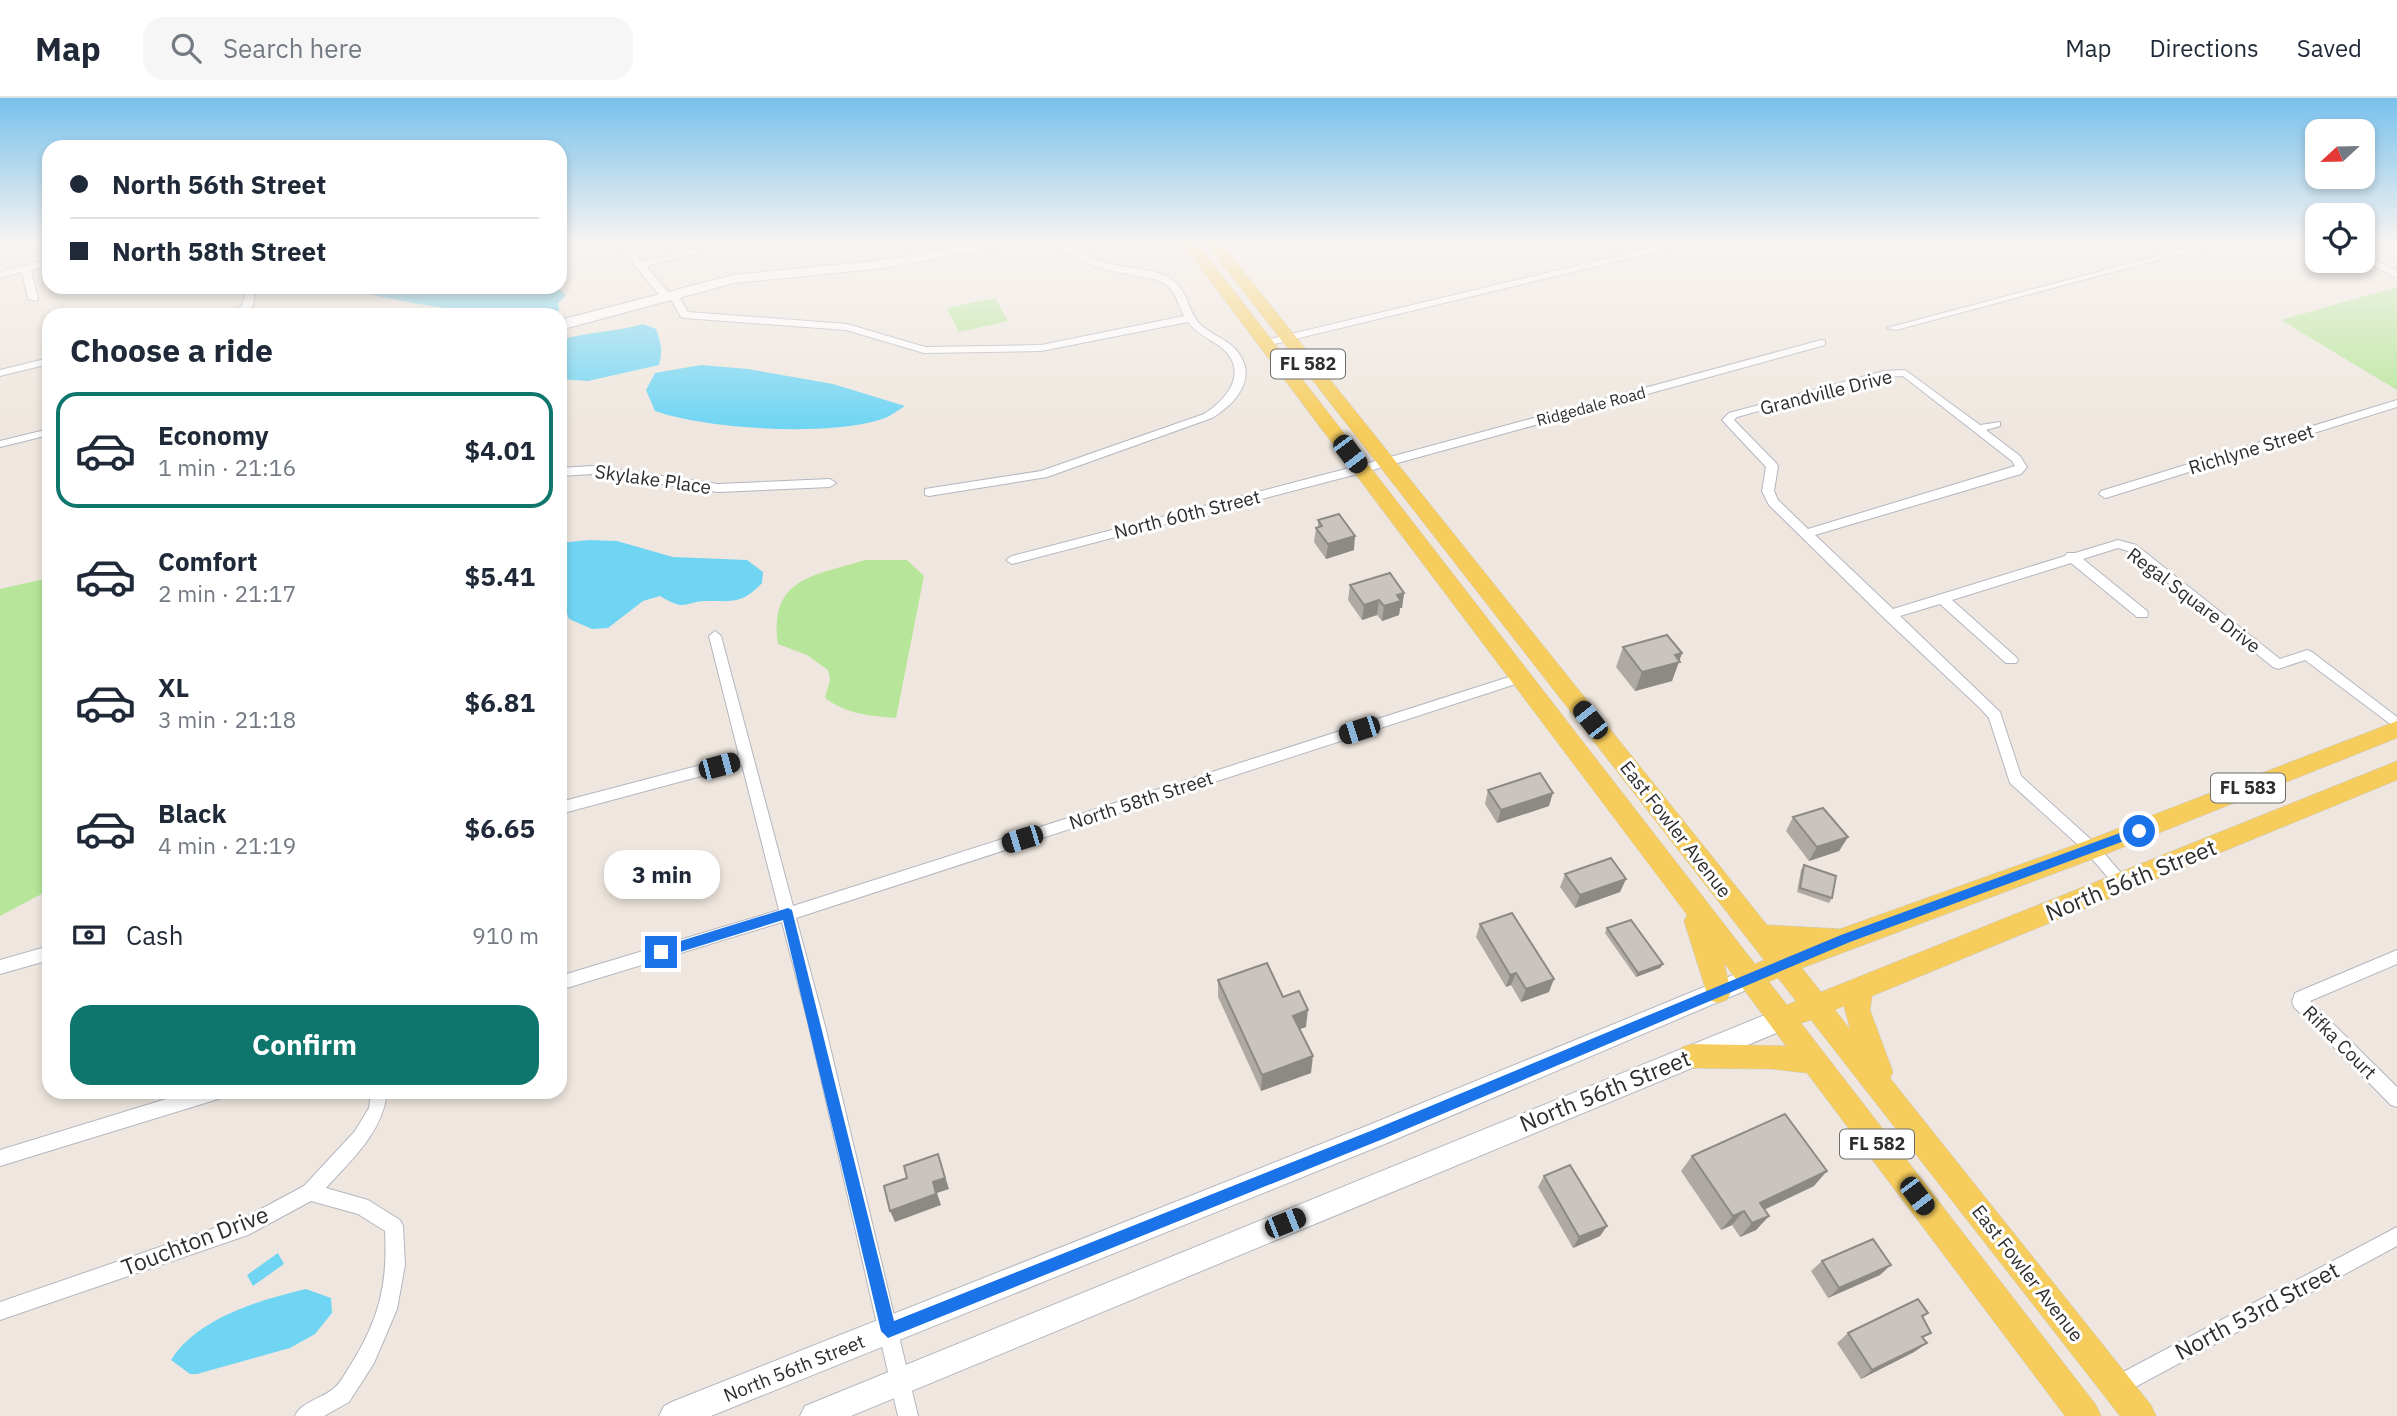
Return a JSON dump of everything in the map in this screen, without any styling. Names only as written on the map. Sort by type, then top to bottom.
[{"type":"main road","points":[[567,324],[636,304]]},
{"type":"main road","name":"East Fowler Avenue","points":[[1236,304],[2081,1414]]},
{"type":"main road","name":"East Fowler Avenue","points":[[1261,304],[2140,1416]]},
{"type":"main road","points":[[1432,561],[1446,564],[1530,662],[1551,670]]},
{"type":"main road","name":"North 56th Street","points":[[674,1416],[1378,1135],[1846,938],[2092,849],[2397,727]]},
{"type":"main road","name":"North 56th Street","points":[[815,1416],[2397,770]]},
{"type":"main road","points":[[1688,898],[1706,943],[1718,992]]},
{"type":"main road","points":[[1759,935],[1846,938]]},
{"type":"main road","points":[[1860,988],[1857,1010],[1890,1097]]},
{"type":"main road","points":[[1692,1056],[1753,1056],[1815,1062]]},
{"type":"street","points":[[676,304],[685,315],[847,327],[924,350],[1041,348],[1190,318]]},
{"type":"street","points":[[929,492],[1042,474],[1216,412],[1235,394],[1241,377],[1240,366],[1226,346],[1199,328],[1190,318],[1184,304]]},
{"type":"street","points":[[1266,343],[1436,304]]},
{"type":"street","points":[[1892,327],[1983,304]]},
{"type":"street","name":"Ridgedale Road","points":[[1361,469],[1821,343]]},
{"type":"street","points":[[0,373],[42,363]]},
{"type":"street","name":"Grandville Drive","points":[[1805,534],[2017,471],[2021,467],[2016,459],[1912,377],[1895,372],[1733,415],[1728,420],[1772,466],[1768,491],[1773,502],[1805,534],[1889,615],[1986,705],[1995,716],[2015,779],[2092,849],[2122,884]]},
{"type":"street","name":"Richlyne Street","points":[[2105,494],[2397,403]]},
{"type":"street","points":[[1979,429],[1996,424]]},
{"type":"street","points":[[0,444],[42,434]]},
{"type":"street","name":"North 60th Street","points":[[1012,560],[1361,469]]},
{"type":"street","name":"Skylake Place","points":[[567,472],[592,470],[718,488],[830,483]]},
{"type":"street","name":"Regal Square Drive","points":[[1889,615],[2107,545],[2132,548],[2278,664],[2306,655],[2397,727]]},
{"type":"street","points":[[2071,556],[2142,614]]},
{"type":"street","points":[[1942,598],[2011,660]]},
{"type":"street","points":[[715,636],[788,914],[908,1416]]},
{"type":"street","name":"North 58th Street","points":[[567,981],[788,914],[1520,678]]},
{"type":"street","points":[[567,806],[746,759]]},
{"type":"street","points":[[0,967],[42,955]]},
{"type":"street","name":"Rifka Court","points":[[2397,957],[2301,998],[2300,1002],[2397,1099]]},
{"type":"street","points":[[0,1158],[192,1099]]},
{"type":"street","name":"Touchton Drive","points":[[0,1311],[248,1226],[310,1192],[361,1137],[377,1110],[378,1099]]},
{"type":"street","points":[[305,1416],[342,1395],[367,1356],[388,1309],[396,1265],[394,1226],[362,1206],[310,1192]]},
{"type":"street","name":"North 53rd Street","points":[[2117,1386],[2397,1236]]},
{"type":"green space","points":[[969,304],[998,304],[1008,321],[959,332],[947,308]]},
{"type":"green space","points":[[2339,304],[2397,304],[2397,390],[2281,320]]},
{"type":"green space","points":[[865,560],[907,560],[924,576],[896,718],[841,708],[825,698],[830,680],[828,670],[807,655],[778,644],[777,622],[788,592],[813,576]]},
{"type":"green space","points":[[42,580],[42,894],[0,916],[0,589]]},
{"type":"water","points":[[416,304],[558,304],[559,308],[450,308]]},
{"type":"water","points":[[643,324],[656,329],[661,347],[659,365],[588,381],[567,380],[567,338]]},
{"type":"water","points":[[701,365],[748,369],[833,384],[905,406],[885,418],[859,425],[801,429],[736,426],[655,411],[646,390],[655,373]]},
{"type":"water","points":[[617,541],[673,557],[747,560],[763,572],[762,583],[749,595],[731,601],[680,605],[660,596],[643,601],[608,628],[592,629],[569,619],[567,614],[567,542]]},
{"type":"water","points":[[278,1253],[284,1264],[253,1286],[247,1275]]},
{"type":"water","points":[[306,1289],[331,1298],[332,1313],[315,1334],[290,1348],[197,1374],[190,1374],[171,1360],[182,1345],[213,1322],[250,1305]]},
{"type":"building","points":[[1339,514],[1355,536],[1328,544],[1316,528],[1322,526],[1318,520]]},
{"type":"building","points":[[1390,573],[1404,593],[1397,595],[1401,601],[1384,606],[1379,600],[1364,605],[1350,585]]},
{"type":"building","points":[[1667,635],[1682,653],[1675,655],[1680,662],[1642,672],[1623,647]]},
{"type":"building","points":[[1540,773],[1553,793],[1501,810],[1488,790]]},
{"type":"building","points":[[1823,808],[1848,837],[1817,847],[1793,817]]},
{"type":"building","points":[[1611,858],[1626,879],[1580,895],[1565,874]]},
{"type":"building","points":[[1804,865],[1836,876],[1832,898],[1800,888]]},
{"type":"building","points":[[1512,913],[1554,979],[1526,989],[1516,973],[1510,975],[1480,924]]},
{"type":"building","points":[[1631,920],[1663,964],[1638,973],[1607,928]]},
{"type":"building","points":[[1267,963],[1283,997],[1299,991],[1308,1010],[1293,1016],[1313,1056],[1262,1075],[1218,980]]},
{"type":"building","points":[[1785,1114],[1827,1171],[1760,1203],[1769,1216],[1752,1223],[1744,1211],[1733,1216],[1692,1156]]},
{"type":"building","points":[[938,1154],[945,1178],[933,1182],[936,1194],[890,1211],[884,1186],[907,1178],[904,1166]]},
{"type":"building","points":[[1570,1165],[1607,1226],[1579,1237],[1544,1176]]},
{"type":"building","points":[[1873,1239],[1891,1265],[1839,1288],[1822,1261]]},
{"type":"building","points":[[1918,1299],[1928,1313],[1922,1316],[1931,1333],[1922,1337],[1927,1343],[1872,1370],[1848,1333]]},
{"type":"route","points":[[661,952],[788,914],[888,1331],[1378,1135],[1846,938],[2139,831]]}]
